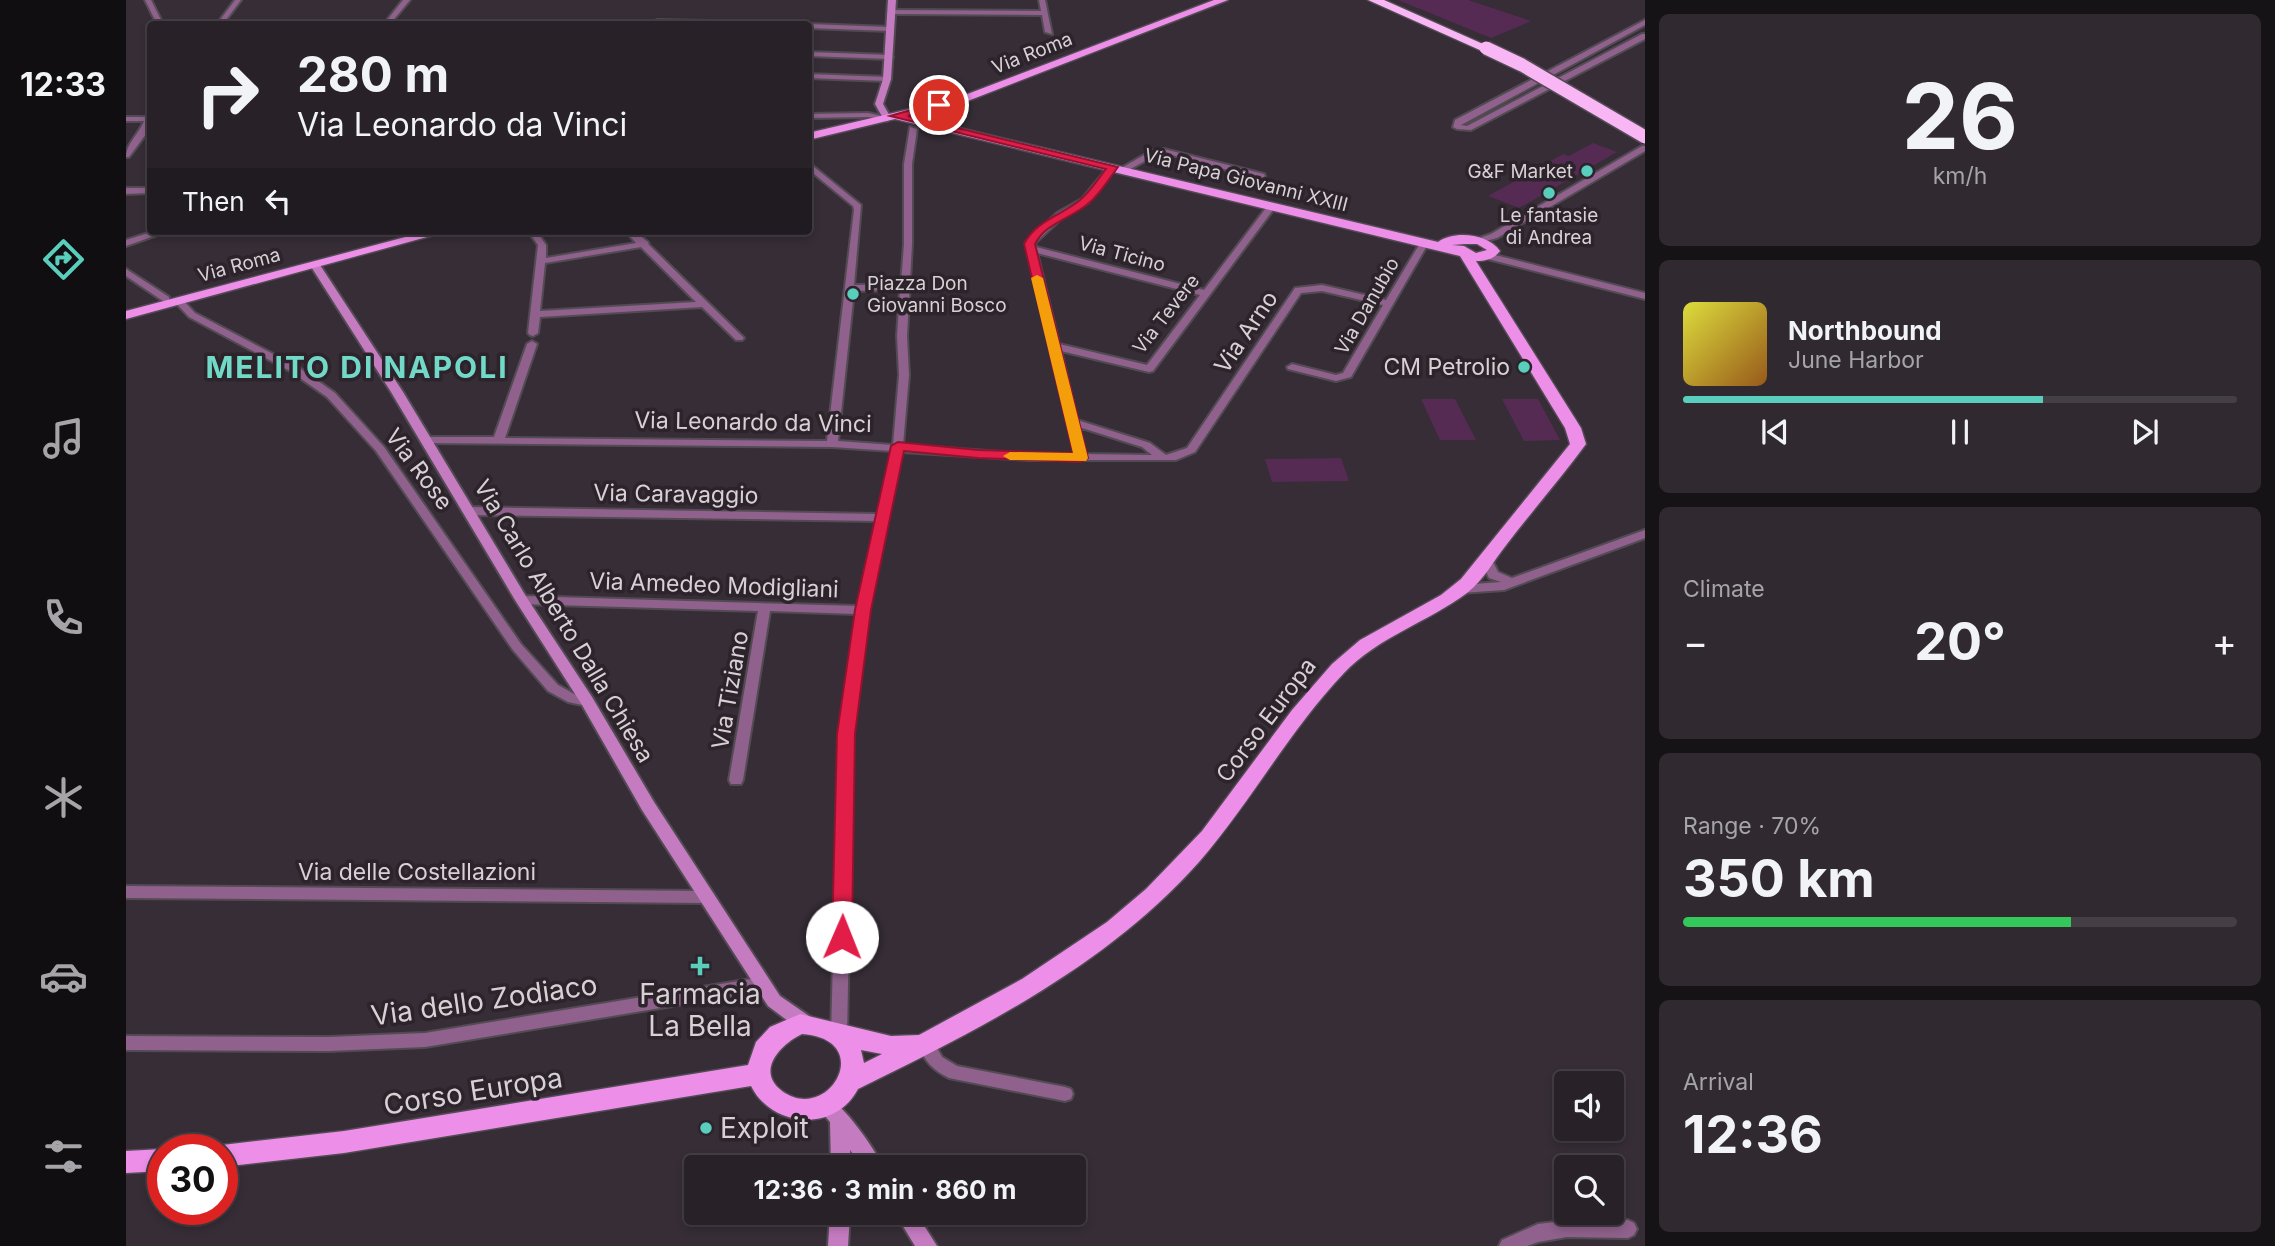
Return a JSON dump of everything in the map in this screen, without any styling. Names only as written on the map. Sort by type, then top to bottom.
[{"type":"highway","points":[[1374,0],[1534,64],[1645,127]]},
{"type":"highway","points":[[1390,0],[1491,47],[1645,137]]},
{"type":"main road","name":"Via Roma","points":[[812,136],[869,118],[891,117],[994,89],[1223,0]]},
{"type":"main road","name":"Via Papa Giovanni XXIII","points":[[891,117],[1425,243],[1462,248]]},
{"type":"main road","name":"Via Roma","points":[[126,314],[428,235]]},
{"type":"main road","points":[[1462,248],[1478,240],[1490,250]]},
{"type":"main road","points":[[1462,248],[1490,250]]},
{"type":"main road","name":"Corso Europa","points":[[838,1100],[926,1044],[1041,980],[1130,913],[1188,860],[1242,796],[1303,708],[1339,668],[1362,648],[1466,584],[1578,444],[1573,428],[1483,282],[1469,264],[1462,248]]},
{"type":"main road","points":[[1483,282],[1490,250]]},
{"type":"main road","points":[[806,1024],[828,1028],[839,1035],[852,1055],[853,1068],[838,1100],[800,1110],[772,1099],[763,1088],[765,1054],[786,1028],[806,1024]]},
{"type":"main road","name":"Corso Europa","points":[[839,1035],[891,1046],[926,1044]]},
{"type":"main road","name":"Corso Europa","points":[[238,1154],[344,1142],[733,1079],[765,1054]]},
{"type":"main road","points":[[126,1162],[147,1161]]},
{"type":"street","points":[[148,0],[158,21]]},
{"type":"street","points":[[222,21],[238,0]]},
{"type":"street","points":[[390,21],[407,0]]},
{"type":"street","points":[[812,116],[863,112],[879,104],[887,79],[891,0]]},
{"type":"street","points":[[1042,0],[1049,32]]},
{"type":"street","points":[[891,12],[1045,13]]},
{"type":"street","points":[[1645,22],[1458,122],[1457,127],[1468,128],[1645,36]]},
{"type":"street","points":[[812,26],[891,29]]},
{"type":"street","points":[[812,54],[889,57]]},
{"type":"street","points":[[812,76],[887,79]]},
{"type":"street","points":[[879,104],[891,117]]},
{"type":"street","points":[[845,115],[869,118]]},
{"type":"street","points":[[126,119],[147,122]]},
{"type":"street","points":[[126,155],[147,125]]},
{"type":"street","points":[[839,1035],[846,734],[863,610],[898,446],[904,375],[902,336],[906,288],[908,164],[913,129]]},
{"type":"street","points":[[1490,250],[1645,148]]},
{"type":"street","points":[[1081,458],[1030,248],[1033,236],[1085,201],[1117,169],[1154,153],[1164,151],[1261,176]]},
{"type":"street","points":[[812,168],[858,208],[832,444]]},
{"type":"street","points":[[126,191],[147,191]]},
{"type":"street","name":"Via Tevere","points":[[1054,346],[1149,369],[1272,206]]},
{"type":"street","points":[[126,243],[151,235]]},
{"type":"street","points":[[499,439],[533,339],[542,261],[541,245],[535,235]]},
{"type":"street","points":[[634,235],[739,338]]},
{"type":"street","name":"Via Danubio","points":[[1292,366],[1331,377],[1345,377],[1425,243]]},
{"type":"street","points":[[542,261],[645,244]]},
{"type":"street","name":"Via Ticino","points":[[1030,248],[1205,293]]},
{"type":"street","points":[[1490,250],[1539,270],[1645,296]]},
{"type":"street","name":"Via Carlo Alberto Dalla Chiesa","points":[[315,265],[587,701],[648,806],[763,984],[774,1001],[806,1024]]},
{"type":"street","name":"Via Rose","points":[[126,272],[192,315],[294,369],[331,395],[380,449],[517,647],[553,688],[573,699],[587,701]]},
{"type":"street","points":[[850,288],[906,288]]},
{"type":"street","name":"Via Arno","points":[[1164,458],[1178,457],[1191,450],[1298,290],[1322,288],[1389,304]]},
{"type":"street","points":[[536,314],[705,304]]},
{"type":"street","points":[[1073,422],[1146,444],[1164,458]]},
{"type":"street","name":"Via Leonardo da Vinci","points":[[425,440],[832,444],[898,446],[978,454],[1164,458]]},
{"type":"street","name":"Via Caravaggio","points":[[468,511],[882,518]]},
{"type":"street","points":[[1466,584],[1488,588],[1514,583],[1645,534]]},
{"type":"street","points":[[1486,559],[1493,575],[1514,583]]},
{"type":"street","points":[[1466,584],[1514,583]]},
{"type":"street","name":"Via Amedeo Modigliani","points":[[522,600],[863,610]]},
{"type":"street","name":"Via Tiziano","points":[[736,780],[765,607]]},
{"type":"street","name":"Via delle Costellazioni","points":[[126,892],[708,897]]},
{"type":"street","name":"Via dello Zodiaco","points":[[126,1043],[329,1044],[425,1040],[763,984]]},
{"type":"street","name":"Via Carlo Alberto Dalla Chiesa","points":[[765,1054],[774,1001]]},
{"type":"street","points":[[926,1044],[930,1055],[941,1066],[956,1073],[1065,1094]]},
{"type":"street","points":[[838,1100],[840,1155]]},
{"type":"street","points":[[838,1100],[867,1155]]},
{"type":"street","points":[[838,1246],[839,1225]]},
{"type":"street","points":[[913,1225],[927,1246]]},
{"type":"street","points":[[1508,1246],[1530,1234],[1547,1229],[1628,1229]]},
{"type":"shaded area","points":[[1398,0],[1468,0],[1531,21],[1491,38]]},
{"type":"shaded area","points":[[1593,143],[1617,152],[1519,208],[1488,196],[1563,154],[1569,156]]},
{"type":"shaded area","points":[[1421,399],[1455,399],[1476,440],[1440,440]]},
{"type":"shaded area","points":[[1502,399],[1538,399],[1560,440],[1524,441]]},
{"type":"shaded area","points":[[1341,458],[1349,481],[1272,482],[1265,459]]},
{"type":"slow traffic","points":[[1010,456],[1081,458],[1037,278]]},
{"type":"place","name":"G&F Market","points":[[1587,171]]},
{"type":"place","name":"Le fantasie di Andrea","points":[[1549,193]]},
{"type":"place","name":"Piazza Don Giovanni Bosco","points":[[853,294]]},
{"type":"place","name":"CM Petrolio","points":[[1524,367]]},
{"type":"place","name":"Farmacia La Bella","points":[[700,966]]},
{"type":"place","name":"Exploit","points":[[706,1128]]},
{"type":"district","name":"MELITO DI NAPOLI","points":[[357,367]]},
{"type":"route","points":[[842,937],[846,734],[863,610],[898,446],[945,452],[1081,458],[1030,244],[1033,236],[1048,224],[1085,201],[1113,167],[895,116],[939,105]]}]
